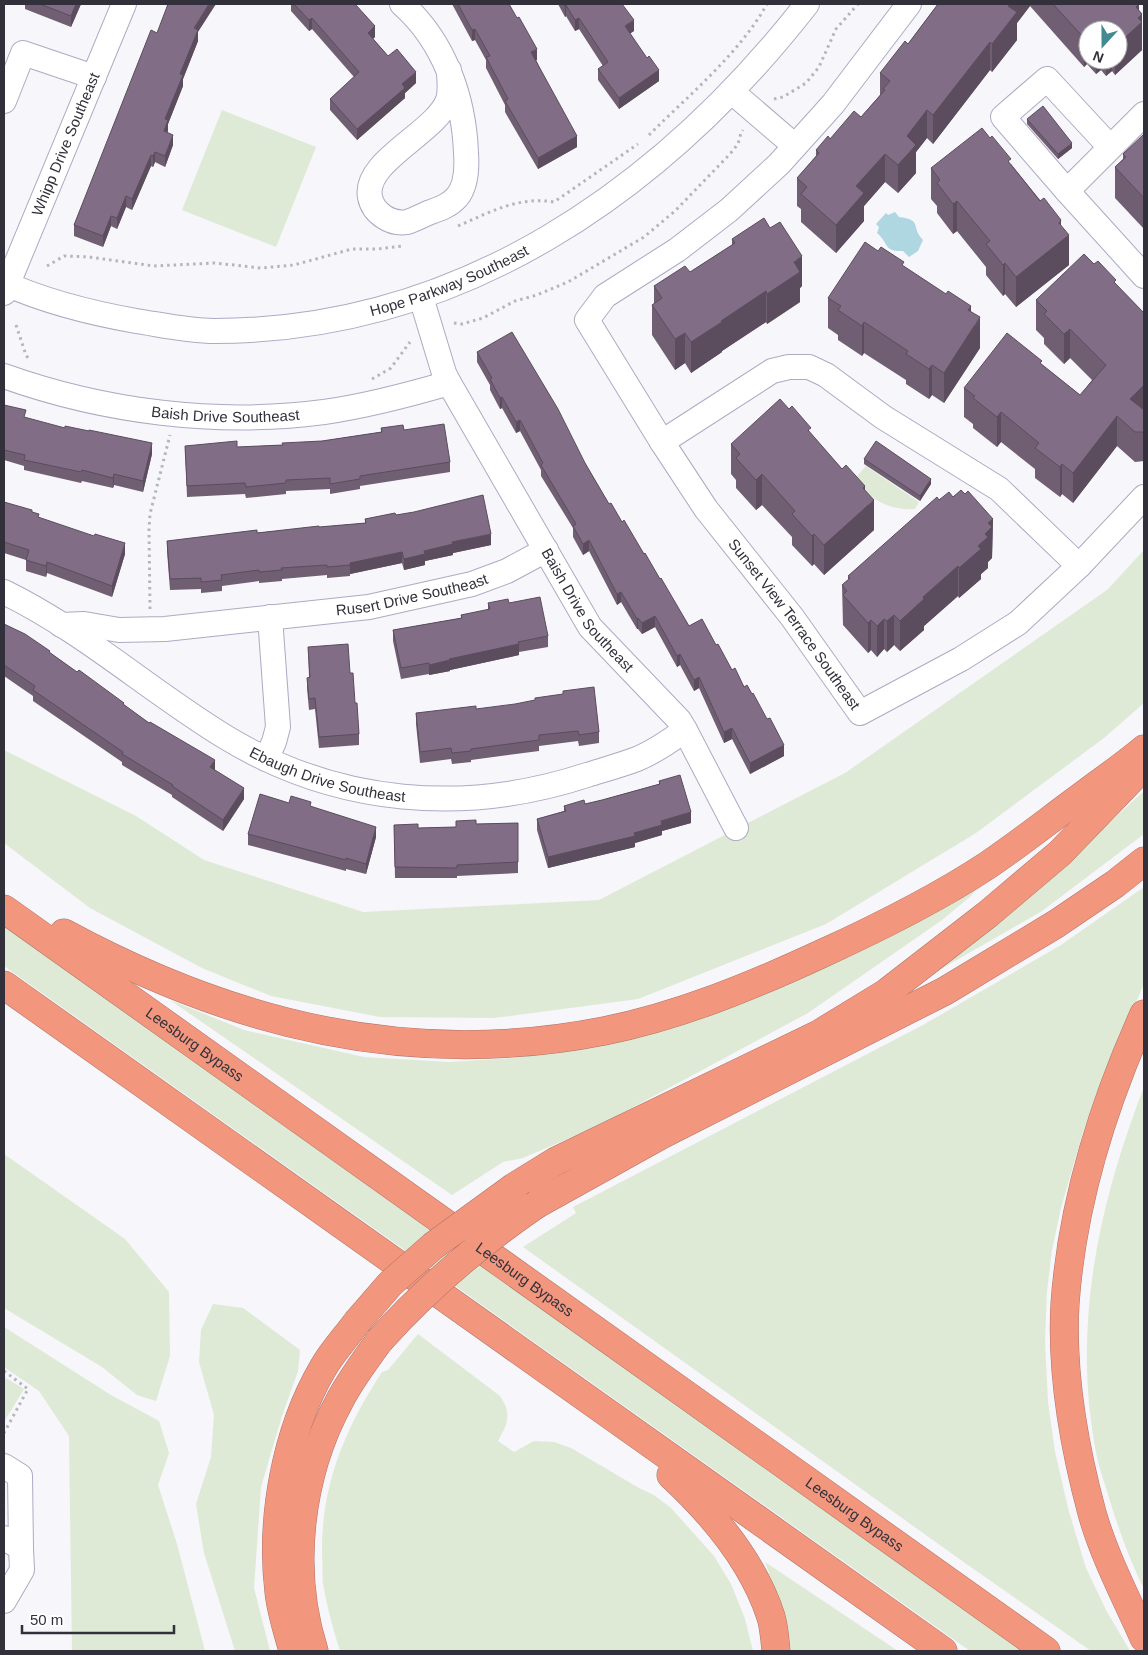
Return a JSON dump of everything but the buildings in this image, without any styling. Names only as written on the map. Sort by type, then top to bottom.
[{"type":"highway","points":[[4,900],[102,953],[148,974],[201,996],[248,1012],[308,1028],[382,1040],[444,1044],[507,1044],[569,1037],[642,1021],[702,1003],[780,973],[857,938],[931,899],[987,865],[1144,749]]},
{"type":"highway","points":[[293,1651],[278,1593],[276,1552],[280,1508],[293,1435],[310,1392],[324,1366],[357,1322],[390,1284],[433,1246],[514,1187],[556,1162],[819,1034],[886,993],[988,914],[1060,853],[1144,766]]},
{"type":"highway","points":[[314,1651],[303,1602],[300,1568],[305,1498],[313,1465],[328,1424],[340,1400],[380,1340],[406,1311],[501,1229],[537,1204],[661,1134],[945,991],[1056,924],[1115,884],[1144,861]]},
{"type":"highway","name":"Leesburg Bypass","points":[[4,909],[1046,1651]]},
{"type":"highway","points":[[4,985],[942,1651]]},
{"type":"highway","points":[[1144,1014],[1101,1125],[1076,1217],[1065,1305],[1065,1354],[1071,1413],[1092,1513],[1108,1562],[1144,1638]]},
{"type":"highway","points":[[526,1355],[642,1448],[714,1518],[735,1547],[759,1588],[772,1618],[776,1651]]},
{"type":"street","name":"Whipp Drive Southeast","points":[[5,287],[124,4]]},
{"type":"street","points":[[402,4],[429,34],[449,70],[459,101],[465,132],[466,165],[464,182],[458,196],[446,206],[406,222],[393,222],[382,216],[374,207],[370,197],[370,183],[377,170],[441,114],[448,100],[450,89],[449,70]]},
{"type":"street","name":"Hope Parkway Southeast","points":[[5,287],[86,312],[160,325],[213,331],[275,328],[334,319],[380,309],[421,297],[474,277],[520,254],[572,223],[629,184],[673,147],[732,92],[807,4]]},
{"type":"street","name":"Sunset View Terrace Southeast","points":[[909,4],[834,104],[779,164],[722,216],[677,250],[605,296],[587,320],[662,442],[706,509],[792,617],[860,712],[961,658],[1018,623],[1079,566],[1144,497]]},
{"type":"street","points":[[4,101],[23,53],[94,77]]},
{"type":"street","points":[[1110,147],[1047,79],[1003,117],[1144,276]]},
{"type":"street","points":[[732,92],[796,146]]},
{"type":"street","points":[[1067,191],[1144,114]]},
{"type":"street","name":"Baish Drive Southeast","points":[[421,297],[444,373],[449,383],[590,627],[686,730],[736,828]]},
{"type":"street","points":[[662,442],[772,371],[789,367],[809,367],[826,376],[883,417],[999,489],[1079,566]]},
{"type":"street","name":"Baish Drive Southeast","points":[[4,376],[33,386],[91,401],[150,411],[202,416],[259,417],[323,412],[374,404],[449,383]]},
{"type":"street","name":"Rusert Drive Southeast","points":[[61,625],[84,624],[119,630],[165,629],[369,607],[444,592],[472,584],[507,571],[546,550]]},
{"type":"street","name":"Ebaugh Drive Southeast","points":[[4,592],[48,616],[227,738],[266,759],[306,776],[347,788],[393,797],[450,799],[493,797],[541,789],[638,759],[686,730]]},
{"type":"street","points":[[266,759],[274,742],[278,727],[270,617]]},
{"type":"street","points":[[4,1466],[20,1476],[13,1543],[22,1570],[4,1601]]},
{"type":"path","points":[[454,323],[462,324],[483,318],[515,302],[568,282],[644,237],[676,211],[730,154],[738,144],[741,133],[774,99],[783,97],[806,83],[818,67],[836,29],[858,4]]},
{"type":"path","points":[[16,324],[26,355],[31,363]]},
{"type":"path","points":[[364,382],[391,368],[410,342]]},
{"type":"path","points":[[150,610],[150,514],[170,434]]},
{"type":"path","points":[[4,1371],[28,1389],[4,1433]]},
{"type":"green space","points":[[222,110],[316,147],[276,247],[182,210]]},
{"type":"green space","points":[[866,466],[919,502],[915,509],[889,506],[873,498],[857,476]]},
{"type":"green space","points":[[1144,550],[1144,703],[1104,738],[976,833],[826,924],[638,999],[494,1018],[380,1017],[271,996],[202,968],[90,908],[4,843],[4,750],[136,816],[204,860],[363,912],[599,900],[845,773],[1107,590]]},
{"type":"green space","points":[[1144,791],[1144,834],[1042,911],[901,992],[1061,867]]},
{"type":"green space","points":[[979,885],[971,896],[942,920],[808,1013],[600,1125],[523,1158],[503,1162],[452,1195],[170,1000],[244,1030],[364,1057],[449,1062],[512,1058],[582,1049],[632,1037]]},
{"type":"green space","points":[[1144,887],[1144,984],[1104,1074],[1082,1135],[1061,1208],[1052,1250],[1047,1291],[1045,1342],[1048,1402],[1055,1452],[1069,1512],[1086,1568],[1106,1610],[1130,1651],[1091,1651],[523,1247],[576,1213],[573,1207],[923,1025],[1061,945]]},
{"type":"green space","points":[[4,925],[1029,1651],[970,1651],[4,966]]},
{"type":"green space","points":[[1144,1087],[1144,1589],[1121,1534],[1098,1463],[1090,1409],[1087,1362],[1088,1315],[1093,1269],[1102,1223],[1114,1177]]},
{"type":"green space","points":[[4,1154],[125,1239],[169,1292],[170,1356],[156,1401],[137,1395],[102,1367],[4,1308]]},
{"type":"green space","points":[[213,1304],[243,1308],[300,1350],[298,1371],[282,1416],[261,1487],[254,1588],[270,1651],[235,1651],[204,1553],[196,1504],[211,1457],[214,1415],[199,1362],[201,1330]]},
{"type":"green space","points":[[4,1327],[111,1395],[159,1421],[169,1453],[158,1485],[177,1544],[205,1651],[72,1651],[69,1436],[39,1391],[4,1367]]},
{"type":"green space","points":[[418,1334],[500,1396],[506,1408],[507,1418],[498,1441],[514,1452],[534,1441],[554,1442],[571,1448],[654,1495],[671,1508],[714,1556],[731,1584],[745,1619],[753,1651],[340,1651],[328,1610],[323,1581],[323,1529],[331,1481],[346,1436],[369,1393],[382,1372],[388,1370]]},
{"type":"green space","points":[[4,1377],[24,1389],[4,1422]]},
{"type":"green space","points":[[765,1562],[898,1651],[791,1651],[786,1618]]},
{"type":"water","points":[[895,212],[899,217],[914,222],[923,240],[918,251],[909,257],[903,251],[889,248],[877,233],[879,227],[876,224],[886,213],[888,215]]}]
